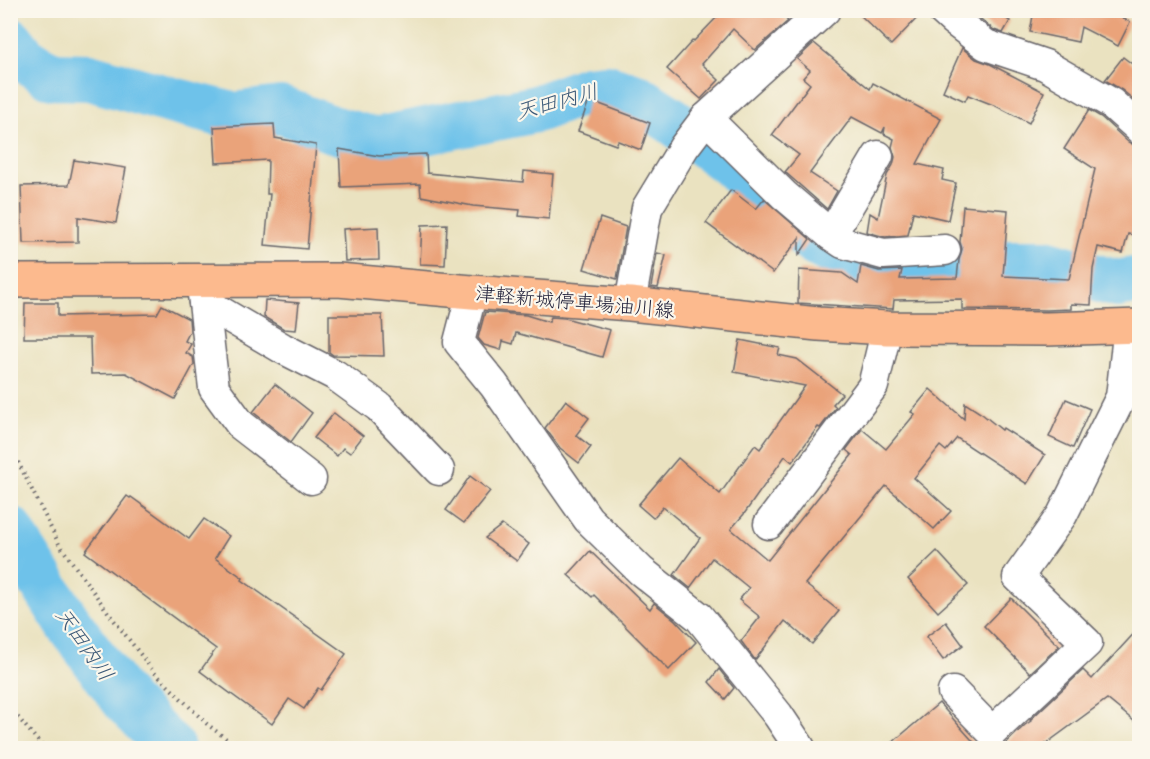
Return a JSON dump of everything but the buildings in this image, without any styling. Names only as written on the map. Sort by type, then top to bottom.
[{"type":"main road","name":"津軽新城停車場油川線","points":[[10,281],[202,291],[338,279],[630,304],[818,324],[887,328],[1047,329],[1134,326]]},
{"type":"street","points":[[630,304],[647,208],[697,131],[825,10]]},
{"type":"street","points":[[942,10],[986,45],[1045,65],[1111,103],[1140,129]]},
{"type":"street","points":[[697,131],[784,195],[843,243],[883,254],[945,250]]},
{"type":"street","points":[[831,235],[878,156]]},
{"type":"street","points":[[202,291],[282,348],[335,375],[379,407],[439,470]]},
{"type":"street","points":[[202,291],[214,388],[242,425],[311,479]]},
{"type":"street","points":[[472,292],[459,342],[494,385],[588,519],[641,571],[699,617],[778,715],[800,748]]},
{"type":"street","points":[[952,692],[992,732],[1087,642],[1018,577],[1062,515],[1121,397],[1134,326]]},
{"type":"street","points":[[769,524],[873,386],[887,328]]},
{"type":"path","points":[[10,446],[59,544],[110,615],[154,672],[207,724],[238,748]]},
{"type":"path","points":[[10,708],[44,748]]},
{"type":"waterway","name":"天田内川","points":[[10,40],[24,58],[52,76],[89,77],[233,116],[281,110],[332,129],[375,141],[536,109],[587,90],[607,88],[636,97],[673,121],[735,167],[813,241],[846,259],[883,270],[1045,263],[1117,284],[1140,280]]},
{"type":"waterway","name":"天田内川","points":[[10,530],[69,624],[127,703],[171,748]]}]
